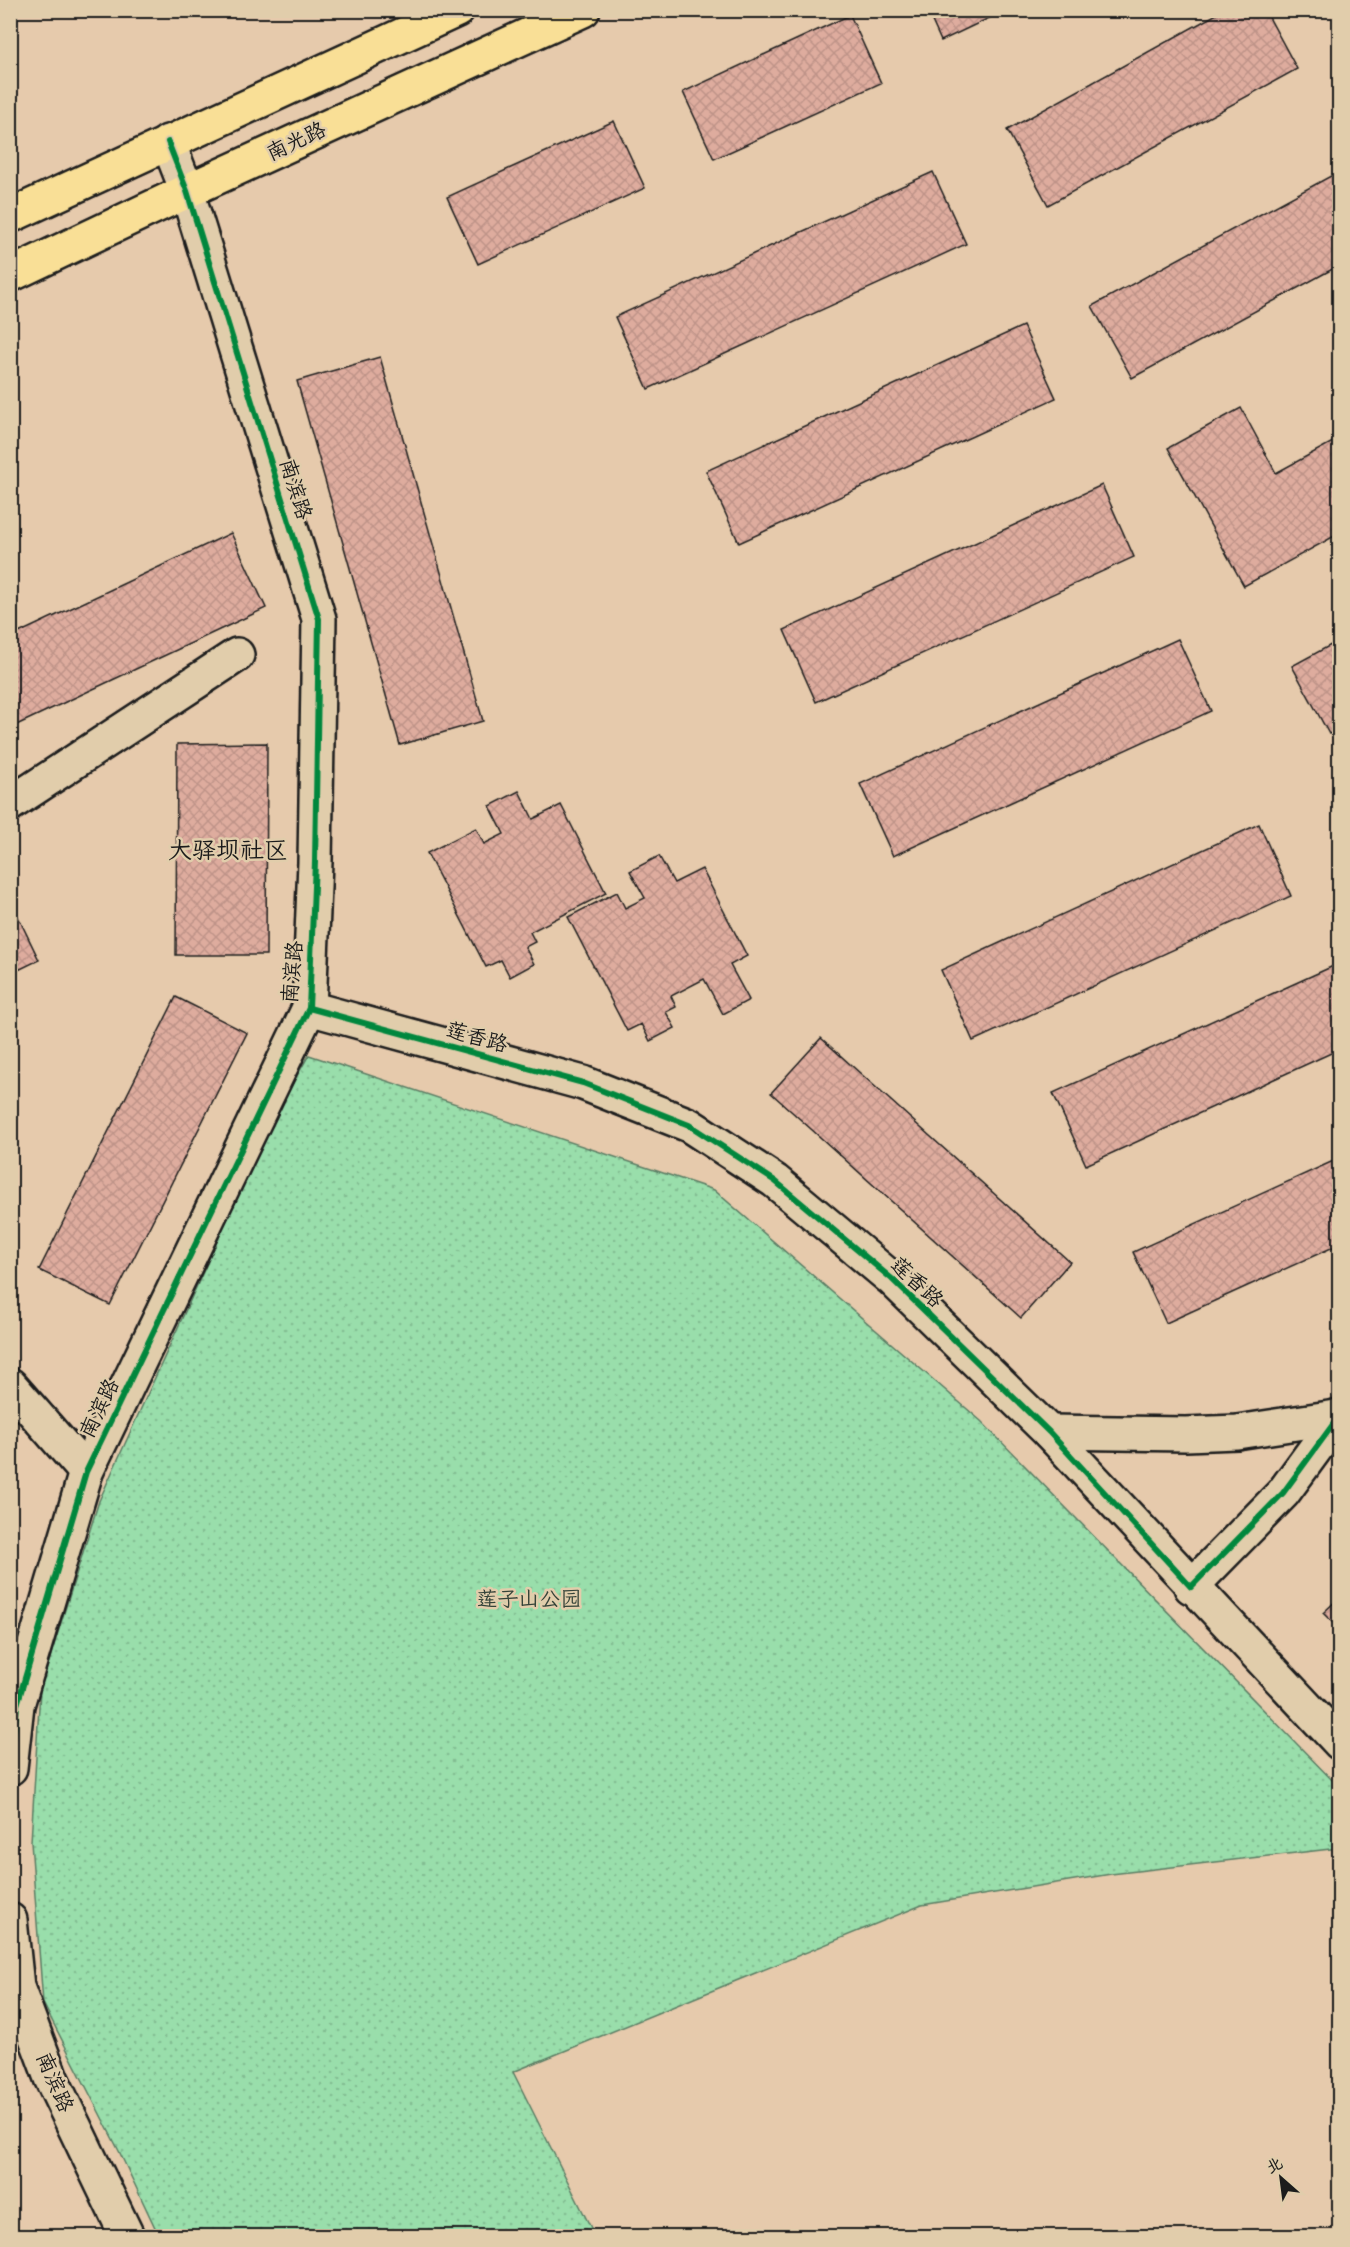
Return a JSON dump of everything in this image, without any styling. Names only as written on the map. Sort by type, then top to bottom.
[{"type":"main road","points":[[10,216],[457,10]]},
{"type":"main road","name":"南光路","points":[[10,275],[187,191],[583,10]]},
{"type":"street","name":"南滨路","points":[[10,1768],[17,1706],[86,1472],[309,1008],[315,862],[319,619],[187,191],[168,142]]},
{"type":"street","points":[[10,804],[237,655]]},
{"type":"street","name":"莲香路","points":[[309,1008],[583,1083],[689,1125],[775,1181],[892,1279],[1049,1432],[1191,1587],[1340,1743]]},
{"type":"street","points":[[10,1386],[86,1472]]},
{"type":"street","points":[[1049,1432],[1186,1434],[1237,1432],[1338,1416]]},
{"type":"street","points":[[1191,1587],[1283,1493],[1338,1416]]},
{"type":"street","name":"南滨路","points":[[10,1920],[17,1987],[51,2078],[127,2236]]},
{"type":"green space","name":"莲子山公园","points":[[309,1055],[714,1190],[981,1421],[1339,1787],[1339,1848],[1111,1874],[922,1905],[513,2072],[595,2236],[159,2236],[119,2151],[43,2003],[31,1842],[40,1690],[99,1501],[274,1116]]},
{"type":"building","points":[[927,10],[1006,10],[941,41]]},
{"type":"building","points":[[1224,10],[1265,10],[1297,69],[1048,205],[1007,130]]},
{"type":"building","points":[[850,15],[881,83],[714,159],[683,92]]},
{"type":"building","points":[[614,121],[645,188],[478,264],[447,197]]},
{"type":"building","points":[[1340,171],[1340,265],[1132,378],[1092,306]]},
{"type":"building","points":[[933,172],[966,244],[648,389],[615,317]]},
{"type":"building","points":[[1023,326],[1056,398],[739,543],[706,471]]},
{"type":"building","points":[[380,357],[483,721],[400,745],[297,381]]},
{"type":"building","points":[[1241,408],[1276,473],[1340,438],[1340,533],[1244,586],[1168,448]]},
{"type":"building","points":[[1102,485],[1134,557],[816,702],[784,630]]},
{"type":"building","points":[[231,533],[266,608],[10,728],[10,637]]},
{"type":"building","points":[[1178,639],[1211,711],[893,856],[860,784]]},
{"type":"building","points":[[1340,640],[1340,729],[1329,734],[1292,666]]},
{"type":"building","points":[[267,743],[266,955],[176,955],[177,744]]},
{"type":"building","points":[[519,791],[533,819],[561,805],[606,893],[530,932],[535,942],[525,947],[534,964],[510,977],[501,960],[486,967],[427,853],[476,828],[484,844],[504,834],[490,806]]},
{"type":"building","points":[[1259,824],[1291,896],[973,1041],[941,970]]},
{"type":"building","points":[[659,856],[674,883],[702,869],[747,956],[730,965],[749,1000],[723,1014],[704,979],[671,996],[676,1007],[666,1012],[675,1028],[650,1041],[641,1024],[627,1031],[568,917],[617,892],[625,908],[645,898],[630,871]]},
{"type":"building","points":[[10,900],[39,960],[10,974]]},
{"type":"building","points":[[1340,963],[1340,1049],[1086,1165],[1053,1093]]},
{"type":"building","points":[[176,997],[247,1033],[110,1305],[39,1270]]},
{"type":"building","points":[[821,1038],[1070,1262],[1021,1318],[771,1093]]},
{"type":"building","points":[[1340,1158],[1340,1244],[1166,1323],[1133,1252]]},
{"type":"building","points":[[1340,1597],[1340,1630],[1323,1613]]},
{"type":"cycle path","points":[[10,1768],[17,1705],[86,1472],[309,1008],[315,862],[319,619],[187,191],[168,142]]},
{"type":"cycle path","points":[[309,1008],[583,1083],[689,1125],[775,1181],[892,1279],[1049,1432],[1191,1587],[1283,1493],[1340,1415]]},
{"type":"district","name":"大驿坝社区","points":[[228,850]]}]
